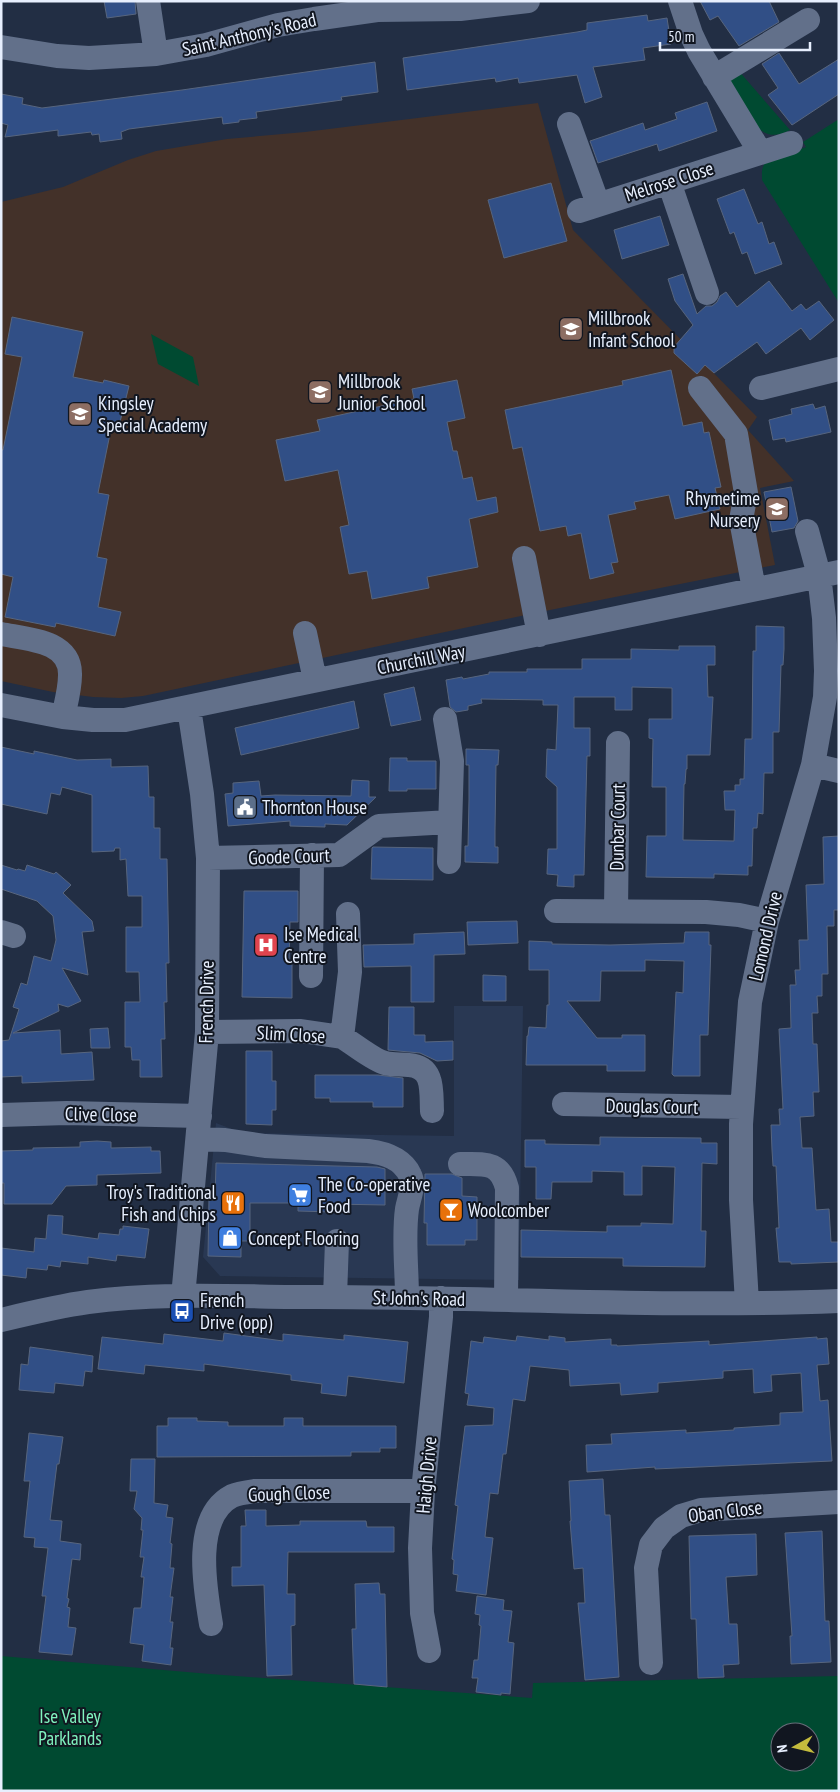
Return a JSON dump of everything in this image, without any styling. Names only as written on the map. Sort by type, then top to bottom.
[{"type":"street","points":[[148,1],[156,54]]},
{"type":"street","name":"Saint Anthony's Road","points":[[1,47],[57,56],[89,58],[156,54],[206,45],[278,25],[314,18],[377,10],[460,9],[528,1]]},
{"type":"street","points":[[680,1],[691,34],[714,77],[760,152]]},
{"type":"street","points":[[714,77],[808,20]]},
{"type":"street","name":"Melrose Close","points":[[569,124],[589,207],[791,143]]},
{"type":"street","points":[[669,182],[707,293]]},
{"type":"street","points":[[761,388],[839,369]]},
{"type":"street","points":[[700,388],[736,434],[746,493],[741,520],[754,588]]},
{"type":"street","name":"Lomond Drive","points":[[747,1303],[742,1200],[741,1107],[750,1002],[767,921],[813,765],[822,716],[826,671],[824,618],[829,574],[807,531]]},
{"type":"street","points":[[524,558],[538,635]]},
{"type":"street","name":"Churchill Way","points":[[1,704],[63,717],[93,720],[125,720],[538,635],[754,588],[829,574]]},
{"type":"street","points":[[305,633],[315,680]]},
{"type":"street","points":[[1,634],[47,643],[54,646],[64,655],[68,662],[70,673],[63,717]]},
{"type":"street","name":"French Drive","points":[[183,1297],[206,1032],[208,858],[202,794],[189,708]]},
{"type":"street","points":[[445,719],[452,761],[449,862]]},
{"type":"street","name":"Dunbar Court","points":[[616,911],[618,743]]},
{"type":"street","points":[[813,765],[839,771]]},
{"type":"street","name":"Goode Court","points":[[208,858],[339,855],[379,826],[450,822]]},
{"type":"street","points":[[311,976],[312,855]]},
{"type":"street","points":[[556,911],[706,912],[739,915],[767,921]]},
{"type":"street","name":"Slim Close","points":[[206,1032],[301,1031],[342,1037],[350,972],[348,914]]},
{"type":"street","points":[[342,1037],[376,1060],[386,1064],[411,1065],[426,1073],[430,1080],[432,1111]]},
{"type":"street","name":"Douglas Court","points":[[564,1104],[741,1107]]},
{"type":"street","name":"Clive Close","points":[[1,1115],[67,1113],[199,1127],[225,1140],[265,1146],[368,1151],[385,1154],[394,1158],[407,1170],[411,1176],[412,1184],[406,1220],[407,1298]]},
{"type":"street","points":[[460,1164],[486,1164],[498,1168],[504,1177],[507,1188],[506,1300]]},
{"type":"street","points":[[335,1297],[337,1241]]},
{"type":"street","name":"St John's Road","points":[[1,1320],[88,1302],[136,1298],[335,1297],[747,1303],[839,1301]]},
{"type":"street","name":"Haigh Drive","points":[[429,1651],[422,1613],[420,1548],[423,1491],[442,1298]]},
{"type":"street","name":"Gough Close","points":[[211,1624],[206,1592],[206,1533],[216,1510],[232,1496],[255,1491],[423,1491]]},
{"type":"street","name":"Oban Close","points":[[651,1662],[646,1568],[651,1545],[664,1528],[680,1516],[701,1510],[839,1502]]},
{"type":"shaded area","points":[[538,103],[573,230],[757,417],[748,430],[794,481],[760,488],[775,565],[535,613],[143,696],[121,698],[93,697],[53,692],[1,681],[1,202],[63,187],[128,160],[156,151],[227,139],[305,132]]},
{"type":"shaded area","points":[[454,1006],[523,1006],[519,1280],[220,1276],[203,1257],[216,1123],[242,1133],[454,1136]]},
{"type":"green space","points":[[738,70],[790,130],[774,135],[759,129],[729,81]]},
{"type":"green space","points":[[839,119],[839,303],[762,180],[762,173],[765,163],[806,147],[803,142]]},
{"type":"green space","points":[[151,334],[193,357],[199,386],[158,364]]},
{"type":"green space","name":"Ise Valley Parklands","points":[[1,1656],[532,1698],[533,1683],[839,1676],[839,1791],[1,1791]]},
{"type":"building","points":[[104,1],[135,1],[136,14],[107,18]]},
{"type":"building","points":[[700,1],[769,1],[779,22],[739,46],[718,16],[710,20]]},
{"type":"building","points":[[647,15],[648,21],[667,18],[671,44],[643,48],[645,60],[593,67],[602,97],[585,103],[577,75],[519,83],[518,78],[496,82],[495,78],[407,90],[403,58],[577,32],[587,30],[587,23]]},
{"type":"building","points":[[779,53],[799,84],[839,59],[839,94],[792,125],[768,95],[778,88],[762,64]]},
{"type":"building","points":[[375,62],[378,92],[341,97],[342,100],[256,112],[257,118],[239,120],[239,122],[223,124],[222,117],[129,129],[121,132],[122,139],[100,142],[99,134],[92,135],[91,132],[58,136],[58,130],[5,137],[8,125],[1,123],[1,94],[23,98],[22,104],[42,108]]},
{"type":"building","points":[[707,102],[717,131],[659,151],[657,144],[598,163],[590,141],[643,123],[645,130],[677,119],[675,113]]},
{"type":"building","points":[[551,183],[567,241],[504,258],[488,200]]},
{"type":"building","points":[[744,189],[758,224],[762,222],[769,244],[774,242],[782,264],[755,274],[747,252],[742,254],[734,232],[730,234],[717,199]]},
{"type":"building","points":[[660,216],[669,245],[622,259],[614,230]]},
{"type":"building","points":[[683,274],[697,314],[706,306],[712,306],[726,292],[737,307],[769,281],[792,311],[801,304],[806,310],[819,301],[834,320],[810,340],[801,328],[766,354],[757,342],[714,373],[705,365],[697,374],[674,353],[674,347],[693,325],[675,301],[668,279]]},
{"type":"building","points":[[12,317],[83,332],[73,377],[103,383],[104,380],[129,386],[118,430],[111,429],[98,493],[109,495],[97,557],[107,559],[98,607],[121,612],[115,636],[56,623],[55,627],[5,617],[13,577],[1,574],[1,450],[3,450],[22,357],[5,354]]},
{"type":"building","points":[[671,370],[683,426],[702,422],[704,433],[709,432],[721,487],[715,488],[720,509],[675,519],[669,495],[634,502],[636,509],[608,515],[618,562],[611,563],[614,573],[590,579],[581,533],[568,536],[566,526],[540,531],[522,447],[513,449],[505,410],[623,385],[622,381]]},
{"type":"building","points":[[457,380],[465,418],[447,422],[453,451],[457,451],[463,479],[472,477],[477,501],[496,497],[498,512],[469,519],[478,567],[427,577],[429,588],[372,599],[367,571],[349,574],[340,527],[349,525],[338,470],[285,481],[276,440],[320,431],[317,420],[414,399],[412,389]]},
{"type":"building","points":[[813,404],[815,409],[825,406],[831,432],[786,442],[785,438],[773,440],[769,420],[792,414],[791,409]]},
{"type":"building","points":[[791,487],[798,521],[794,528],[772,532],[764,492]]},
{"type":"building","points":[[756,626],[784,627],[784,649],[783,665],[781,665],[779,732],[773,732],[773,773],[764,773],[763,814],[758,813],[757,828],[753,828],[752,866],[748,866],[748,875],[714,874],[714,878],[646,877],[647,836],[666,836],[666,787],[652,787],[653,739],[649,738],[649,719],[672,719],[672,688],[632,687],[632,710],[615,710],[615,697],[574,697],[574,728],[590,728],[590,756],[587,756],[584,875],[574,875],[574,887],[557,886],[558,875],[547,874],[548,849],[557,849],[557,787],[546,777],[547,749],[556,750],[558,705],[543,705],[543,700],[481,699],[482,703],[468,706],[468,710],[456,712],[450,707],[446,680],[462,677],[463,679],[489,674],[489,672],[527,672],[527,669],[582,669],[582,659],[631,659],[631,649],[679,650],[679,646],[715,646],[715,665],[707,665],[708,697],[713,697],[710,755],[687,755],[684,784],[683,840],[734,841],[735,810],[725,810],[724,791],[735,791],[735,785],[740,785],[740,779],[744,779],[745,739],[752,739],[753,651],[756,651]]},
{"type":"building","points":[[414,687],[421,720],[391,726],[384,694]]},
{"type":"building","points":[[354,701],[359,728],[241,755],[235,728]]},
{"type":"building","points":[[1,747],[34,754],[34,751],[77,760],[111,759],[111,767],[148,766],[149,797],[154,797],[154,828],[160,828],[160,859],[167,859],[169,963],[166,963],[167,1002],[164,1002],[165,1039],[161,1039],[162,1077],[140,1077],[140,1060],[132,1060],[131,1047],[125,1047],[125,1002],[140,1002],[139,972],[126,972],[126,927],[142,927],[142,896],[128,896],[126,859],[120,860],[120,848],[115,848],[114,851],[92,852],[92,795],[62,787],[60,795],[51,793],[47,814],[1,804]]},
{"type":"building","points":[[466,749],[499,750],[498,765],[496,765],[495,831],[498,863],[465,862],[465,846],[468,846],[469,799],[469,765],[466,765]]},
{"type":"building","points":[[390,758],[407,758],[407,761],[436,761],[436,789],[389,791]]},
{"type":"building","points":[[352,780],[369,781],[369,797],[376,797],[347,825],[325,824],[325,827],[290,826],[290,821],[228,826],[225,794],[233,793],[233,783],[259,781],[261,796],[351,796]]},
{"type":"building","points":[[839,836],[839,910],[834,910],[834,926],[827,926],[828,974],[822,974],[822,996],[817,996],[818,1013],[812,1013],[813,1044],[817,1044],[819,1092],[813,1092],[814,1116],[800,1117],[802,1148],[812,1148],[816,1210],[829,1209],[831,1242],[839,1242],[839,1262],[791,1264],[791,1262],[779,1262],[776,1228],[779,1228],[776,1166],[773,1166],[772,1150],[771,1125],[780,1125],[779,1109],[783,1109],[779,1029],[791,1028],[790,985],[796,985],[795,970],[800,970],[799,940],[808,940],[806,885],[824,884],[823,837]]},
{"type":"building","points":[[373,847],[433,848],[433,880],[371,879]]},
{"type":"building","points":[[1,865],[25,871],[27,865],[54,874],[56,872],[71,885],[63,893],[92,921],[94,931],[82,932],[88,975],[62,968],[81,1001],[68,1007],[58,1004],[59,1011],[13,1033],[60,1030],[61,1054],[92,1052],[94,1080],[22,1083],[22,1076],[1,1077],[1,1041],[9,1040],[19,1009],[13,1007],[21,983],[27,985],[34,956],[51,961],[56,940],[53,916],[37,901],[1,889]]},
{"type":"building","name":"Ise Medical Centre","points":[[244,891],[298,891],[298,922],[290,922],[289,963],[292,963],[292,998],[242,997]]},
{"type":"building","points":[[517,921],[518,943],[468,945],[467,922]]},
{"type":"building","points":[[464,932],[465,954],[434,955],[434,1002],[411,1002],[411,966],[364,967],[363,945],[414,944],[414,934]]},
{"type":"building","points":[[685,932],[709,932],[709,945],[711,945],[708,1035],[700,1035],[700,1076],[674,1076],[672,1074],[676,992],[683,993],[684,961],[645,960],[645,971],[601,971],[600,1001],[567,1001],[597,1038],[622,1038],[622,1035],[645,1035],[645,1071],[607,1071],[607,1065],[526,1065],[529,1027],[546,1028],[547,1005],[549,1005],[549,970],[529,970],[529,941],[552,942],[552,944],[610,945],[684,943]]},
{"type":"building","points":[[483,975],[506,976],[506,1001],[483,1001]]},
{"type":"building","points":[[389,1007],[414,1007],[414,1035],[425,1035],[425,1042],[453,1041],[453,1060],[437,1061],[420,1053],[388,1050]]},
{"type":"building","points":[[108,1028],[110,1048],[91,1048],[90,1029]]},
{"type":"building","points":[[246,1051],[272,1051],[272,1081],[276,1081],[276,1110],[272,1110],[272,1125],[246,1124]]},
{"type":"building","points":[[315,1075],[378,1075],[403,1078],[403,1107],[373,1107],[373,1102],[330,1102],[330,1098],[315,1098]]},
{"type":"building","points":[[600,1137],[701,1138],[701,1143],[717,1143],[717,1164],[702,1163],[701,1231],[706,1231],[705,1267],[623,1266],[623,1258],[521,1257],[521,1230],[607,1232],[607,1226],[641,1226],[641,1223],[673,1224],[675,1167],[642,1166],[642,1195],[624,1195],[624,1172],[592,1171],[592,1182],[552,1182],[551,1199],[536,1199],[536,1167],[525,1167],[525,1140],[545,1140],[545,1144],[600,1145]]},
{"type":"building","points":[[80,1142],[111,1142],[111,1148],[151,1147],[151,1151],[160,1151],[161,1173],[97,1175],[97,1185],[66,1186],[52,1204],[4,1204],[4,1183],[1,1183],[1,1151],[80,1147]]},
{"type":"building","points":[[216,1163],[377,1167],[385,1169],[385,1205],[331,1204],[331,1212],[298,1211],[298,1203],[250,1203],[250,1241],[241,1241],[241,1257],[208,1256],[209,1200],[215,1200]]},
{"type":"building","name":"Woolcomber","points":[[425,1174],[452,1174],[462,1178],[462,1196],[477,1197],[477,1240],[465,1240],[465,1245],[427,1245],[427,1223],[424,1223]]},
{"type":"building","points":[[48,1215],[63,1216],[62,1234],[98,1239],[99,1233],[119,1235],[120,1229],[123,1229],[123,1226],[149,1229],[145,1258],[117,1255],[116,1261],[88,1257],[88,1264],[61,1261],[60,1267],[48,1265],[47,1270],[27,1268],[26,1278],[1,1275],[1,1248],[34,1252],[35,1238],[46,1239]]},
{"type":"building","points":[[224,1333],[283,1341],[283,1334],[344,1340],[344,1335],[408,1342],[404,1383],[348,1376],[346,1396],[321,1393],[322,1384],[291,1380],[291,1375],[204,1364],[204,1371],[145,1365],[144,1374],[98,1369],[102,1337],[163,1344],[164,1334],[223,1341]]},
{"type":"building","points":[[517,1336],[549,1340],[549,1336],[565,1338],[565,1342],[611,1339],[611,1345],[617,1346],[709,1341],[709,1345],[817,1337],[817,1339],[827,1338],[829,1364],[817,1365],[820,1401],[828,1400],[832,1461],[655,1469],[655,1467],[587,1472],[586,1445],[612,1444],[611,1434],[686,1430],[686,1433],[780,1425],[780,1413],[803,1412],[801,1373],[771,1375],[772,1391],[754,1393],[753,1369],[723,1371],[723,1378],[658,1383],[658,1392],[621,1395],[620,1383],[570,1386],[569,1370],[530,1366],[525,1401],[513,1399],[506,1454],[503,1454],[498,1494],[490,1493],[485,1537],[493,1538],[486,1595],[456,1591],[458,1575],[453,1574],[454,1560],[452,1559],[458,1506],[455,1505],[465,1426],[493,1425],[494,1408],[467,1405],[469,1394],[465,1393],[471,1341],[483,1343],[484,1337],[516,1341]]},
{"type":"building","points":[[30,1347],[93,1356],[92,1372],[85,1371],[83,1386],[55,1383],[54,1393],[19,1390],[21,1364],[28,1365]]},
{"type":"building","points":[[168,1418],[197,1418],[197,1421],[228,1422],[228,1426],[284,1426],[284,1418],[303,1418],[303,1426],[396,1426],[396,1448],[380,1448],[380,1452],[351,1452],[351,1456],[157,1457],[157,1426],[168,1426]]},
{"type":"building","points":[[29,1433],[63,1437],[59,1464],[57,1464],[50,1520],[62,1521],[60,1541],[81,1544],[80,1560],[72,1559],[67,1598],[69,1599],[67,1607],[70,1608],[68,1627],[76,1628],[72,1655],[39,1652],[46,1596],[42,1596],[48,1548],[34,1547],[35,1538],[24,1537],[30,1481],[24,1481]]},
{"type":"building","points":[[131,1459],[155,1459],[154,1503],[168,1505],[166,1517],[173,1518],[170,1543],[172,1544],[170,1568],[174,1568],[170,1597],[173,1597],[170,1622],[173,1622],[170,1648],[173,1648],[171,1665],[142,1661],[144,1645],[130,1643],[134,1608],[141,1608],[144,1577],[141,1577],[144,1557],[140,1557],[143,1530],[141,1530],[142,1518],[134,1509],[137,1491],[130,1491]]},
{"type":"building","points":[[603,1479],[605,1515],[610,1515],[619,1677],[585,1680],[578,1603],[585,1603],[583,1568],[574,1569],[569,1481]]},
{"type":"building","points":[[245,1510],[266,1510],[266,1526],[300,1525],[300,1521],[366,1521],[367,1527],[394,1527],[394,1552],[288,1552],[287,1594],[295,1594],[295,1625],[291,1626],[292,1675],[267,1676],[264,1585],[232,1586],[232,1567],[241,1567],[241,1526],[246,1526]]},
{"type":"building","points":[[822,1531],[825,1621],[829,1621],[831,1662],[791,1664],[790,1636],[792,1636],[785,1533]]},
{"type":"building","points":[[756,1534],[757,1575],[726,1577],[729,1624],[737,1624],[739,1664],[723,1665],[724,1677],[698,1678],[696,1619],[691,1619],[689,1536]]},
{"type":"building","points":[[379,1583],[380,1594],[385,1594],[387,1687],[354,1684],[352,1629],[356,1629],[355,1584]]},
{"type":"building","points":[[477,1596],[504,1600],[503,1610],[512,1611],[508,1642],[514,1643],[510,1694],[501,1693],[501,1695],[476,1692],[478,1678],[472,1678],[474,1660],[478,1660],[481,1626],[479,1625],[480,1615],[475,1614]]},
{"type":"place","name":"Millbrook Infant School","points":[[571,329]]},
{"type":"place","name":"Millbrook Junior School","points":[[320,392]]},
{"type":"place","name":"Kingsley Special Academy","points":[[80,414]]},
{"type":"place","name":"Rhymetime Nursery","points":[[777,509]]},
{"type":"place","name":"Thornton House","points":[[245,807]]},
{"type":"place","name":"Ise Medical Centre","points":[[266,945]]},
{"type":"place","name":"The Co-operative Food","points":[[300,1195]]},
{"type":"place","name":"Troy's Traditional Fish and Chips","points":[[233,1203]]},
{"type":"place","name":"Woolcomber","points":[[451,1210]]},
{"type":"place","name":"Concept Flooring","points":[[230,1238]]},
{"type":"place","name":"French Drive (opp)","points":[[182,1311]]}]
